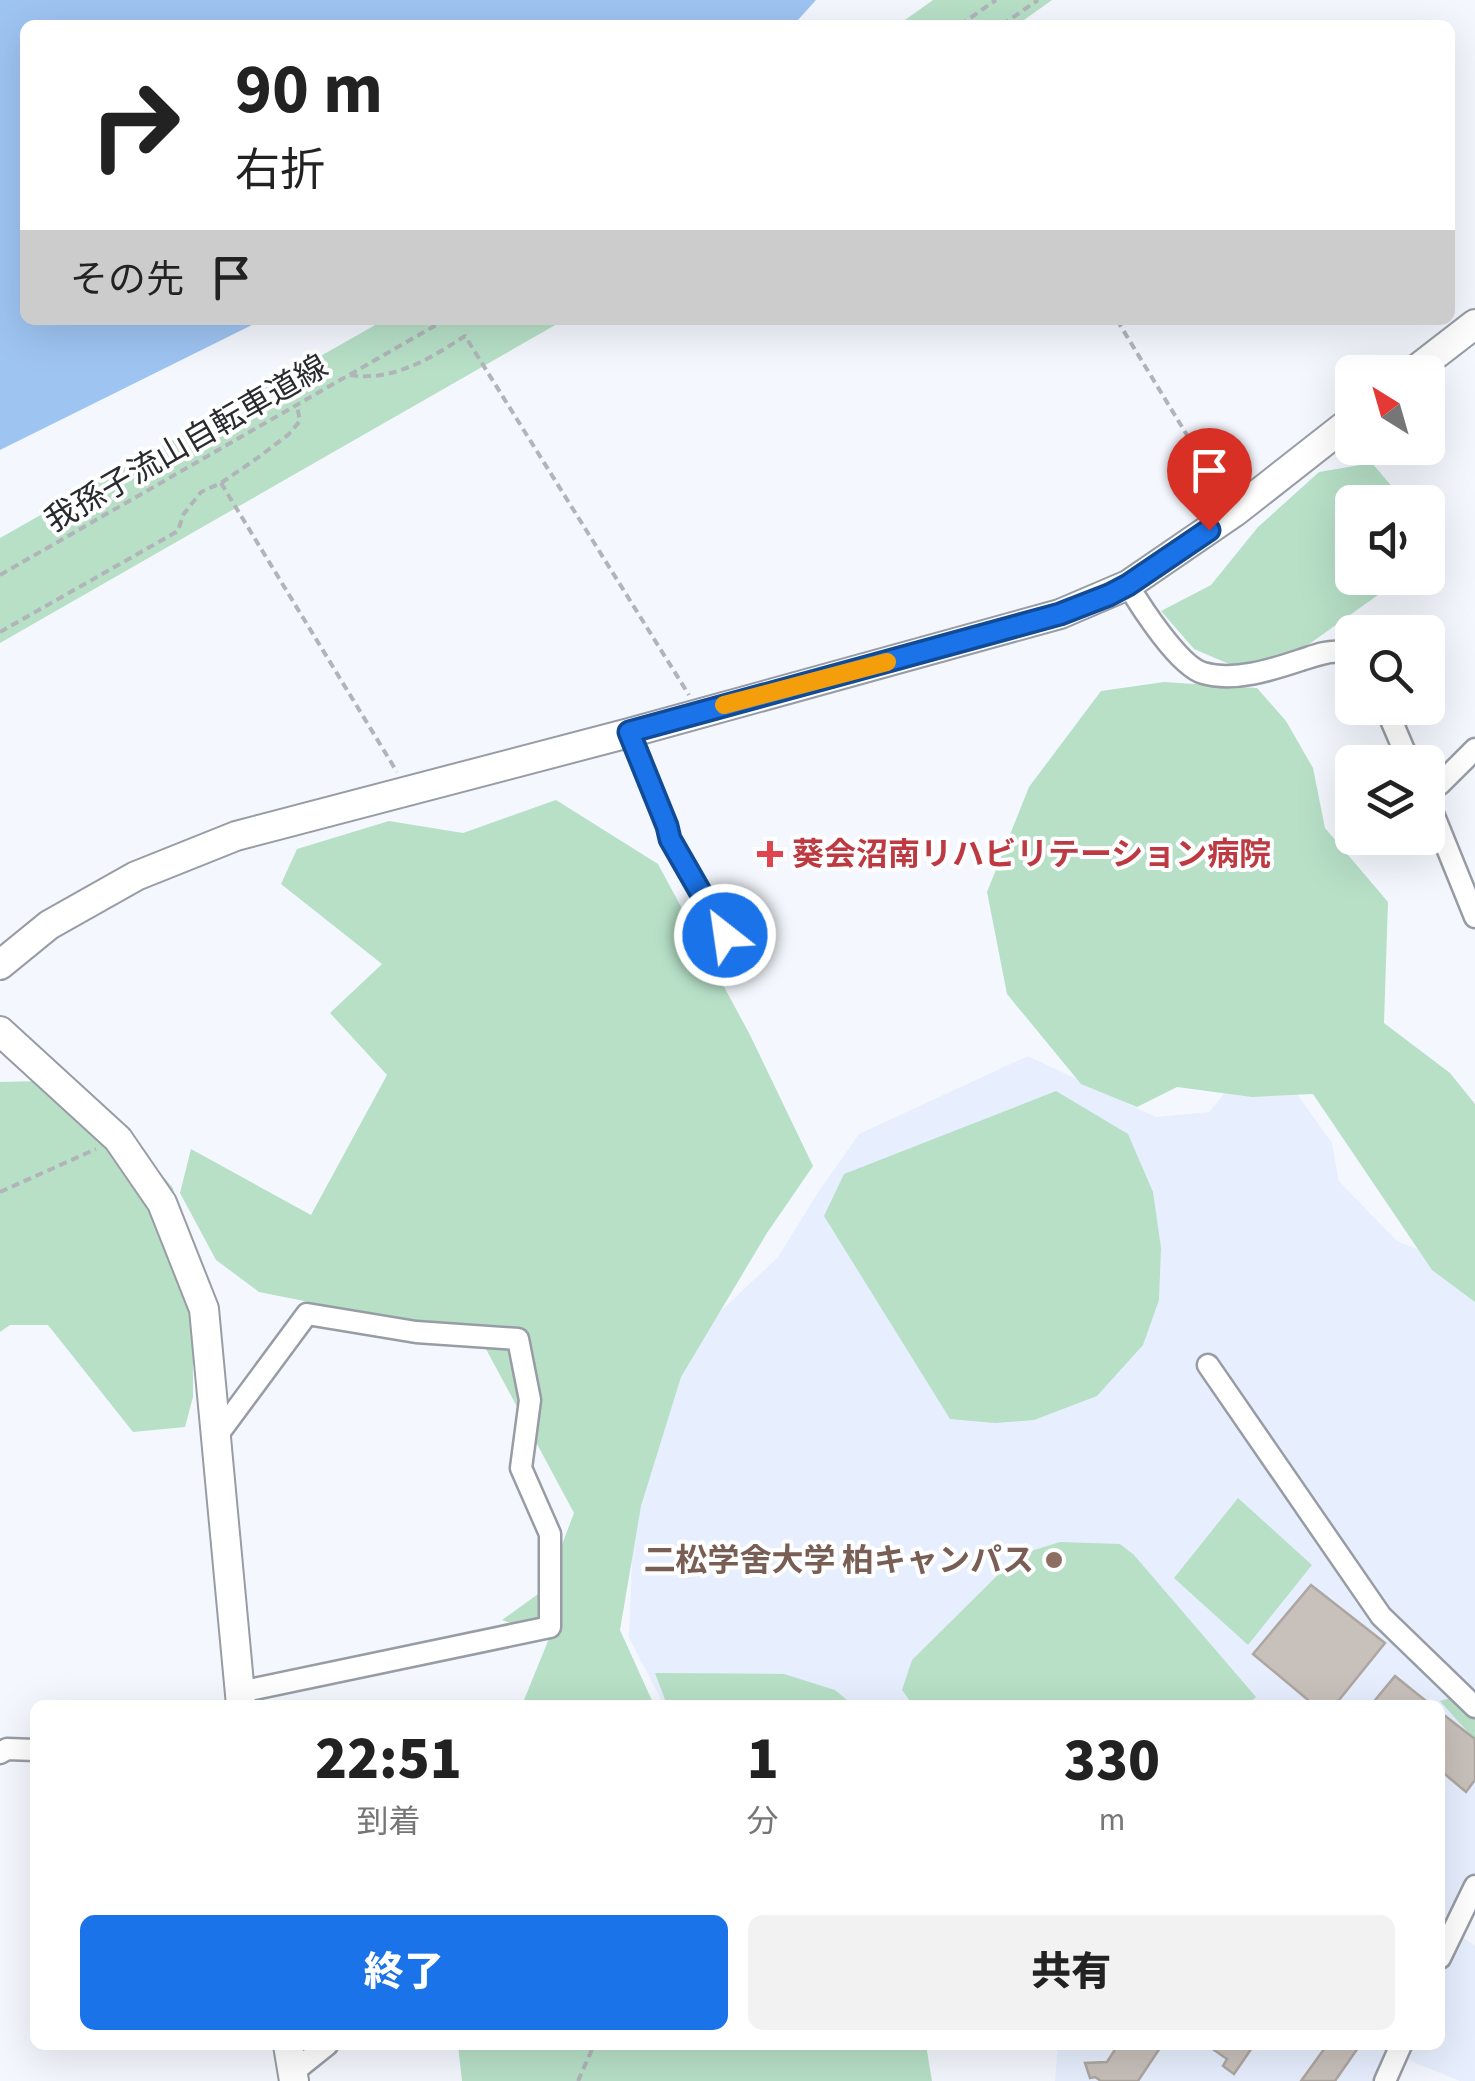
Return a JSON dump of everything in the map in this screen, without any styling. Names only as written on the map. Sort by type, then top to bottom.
[{"type":"street","points":[[1435,355],[1475,324]]},
{"type":"street","points":[[0,965],[50,925],[136,876],[236,836],[1060,614],[1109,595],[1236,511],[1335,433]]},
{"type":"street","points":[[1128,585],[1146,616],[1199,672],[1226,676],[1268,672],[1335,653]]},
{"type":"street","points":[[1445,779],[1475,749]]},
{"type":"street","points":[[1445,844],[1475,917]]},
{"type":"street","points":[[0,1031],[118,1140],[162,1203],[204,1309],[216,1438],[241,1698],[550,1626],[550,1534],[521,1468],[530,1400],[518,1339],[416,1332],[307,1314],[216,1438]]},
{"type":"street","points":[[1208,1365],[1381,1616],[1475,1707]]},
{"type":"street","points":[[0,1753],[7,1749],[30,1750]]},
{"type":"street","points":[[1445,1948],[1475,1886]]},
{"type":"street","points":[[292,2066],[319,2050]]},
{"type":"street","points":[[1386,2081],[1399,2050]]},
{"type":"lane","points":[[629,732],[670,839],[725,935]]},
{"type":"path","points":[[967,20],[996,0]]},
{"type":"path","points":[[1009,20],[1038,0]]},
{"type":"path","name":"我孫子流山自転車道線","points":[[0,575],[437,325]]},
{"type":"path","points":[[1120,325],[1236,511]]},
{"type":"path","points":[[350,376],[372,379],[425,362],[466,336],[700,712]]},
{"type":"path","points":[[0,632],[178,532],[183,515],[201,492],[288,435],[300,421],[297,406]]},
{"type":"path","points":[[220,483],[408,789]]},
{"type":"path","points":[[0,1192],[118,1140]]},
{"type":"path","points":[[578,2081],[592,2050]]},
{"type":"shaded area","name":"二松学舍大学 柏キャンパス","points":[[1028,1056],[1156,1117],[1209,1112],[1254,1058],[1271,1057],[1332,1143],[1339,1181],[1397,1241],[1475,1275],[1475,1906],[1460,1935],[1475,1946],[1475,2081],[1460,2081],[1408,2060],[1396,2081],[1055,2081],[1058,2050],[1445,2050],[1445,1700],[661,1700],[629,1638],[635,1481],[679,1350],[778,1257],[859,1134]]},
{"type":"green space","points":[[933,0],[1052,0],[1024,20],[905,20]]},
{"type":"green space","points":[[375,325],[555,325],[0,643],[0,538]]},
{"type":"green space","points":[[1374,465],[1391,485],[1335,485],[1335,595],[1378,595],[1350,615],[1335,615],[1335,626],[1298,652],[1243,670],[1194,649],[1161,611],[1211,585],[1258,527],[1319,472]]},
{"type":"green space","points":[[1164,682],[1257,688],[1286,721],[1313,768],[1325,828],[1335,840],[1335,855],[1348,855],[1388,902],[1384,1023],[1450,1073],[1475,1104],[1475,1302],[1432,1270],[1313,1094],[1252,1097],[1177,1087],[1137,1107],[1081,1084],[1007,994],[987,892],[1029,787],[1101,691]]},
{"type":"green space","points":[[556,800],[658,864],[750,1035],[813,1166],[767,1233],[681,1377],[641,1506],[620,1630],[652,1700],[524,1700],[550,1636],[502,1620],[545,1589],[574,1513],[479,1336],[259,1292],[216,1260],[180,1193],[191,1149],[311,1215],[387,1075],[330,1013],[382,964],[281,884],[297,849],[389,821],[463,833]]},
{"type":"green space","points":[[42,1081],[108,1112],[173,1188],[193,1301],[193,1397],[185,1427],[133,1432],[48,1325],[10,1325],[0,1332],[0,1082]]},
{"type":"green space","points":[[1056,1091],[1128,1134],[1153,1192],[1161,1248],[1159,1300],[1143,1345],[1097,1396],[1034,1420],[995,1423],[950,1419],[824,1216],[844,1174]]},
{"type":"green space","points":[[1238,1498],[1312,1565],[1248,1645],[1174,1578]]},
{"type":"green space","points":[[1060,1542],[1120,1544],[1134,1555],[1256,1697],[909,1700],[902,1690],[912,1660],[1018,1555]]},
{"type":"green space","points":[[655,1673],[784,1674],[835,1690],[847,1700],[665,1700]]},
{"type":"green space","points":[[1475,1691],[1475,1740],[1445,1707],[1444,1700]]},
{"type":"green space","points":[[459,2050],[927,2050],[932,2081],[462,2081]]},
{"type":"water","points":[[0,0],[816,0],[798,20],[20,20],[20,325],[252,325],[0,450]]},
{"type":"building","points":[[1311,1585],[1385,1643],[1339,1700],[1308,1700],[1253,1654]]},
{"type":"building","points":[[1395,1676],[1425,1700],[1375,1700]]},
{"type":"building","points":[[1445,1716],[1475,1739],[1475,1780],[1466,1792],[1445,1774]]},
{"type":"building","points":[[1115,2050],[1159,2050],[1138,2081],[1090,2078],[1085,2063],[1107,2062]]},
{"type":"building","points":[[1214,2050],[1251,2050],[1234,2074],[1223,2066],[1227,2059]]},
{"type":"building","points":[[1323,2050],[1357,2050],[1335,2081],[1301,2081]]},
{"type":"slow traffic","points":[[724,705],[887,662]]},
{"type":"place","name":"葵会沼南リハビリテーション病院","points":[[770,854]]},
{"type":"place","name":"二松学舍大学 柏キャンパス","points":[[1054,1560]]},
{"type":"route","points":[[725,935],[670,839],[629,732],[1060,614],[1128,585],[1209,530]]}]
